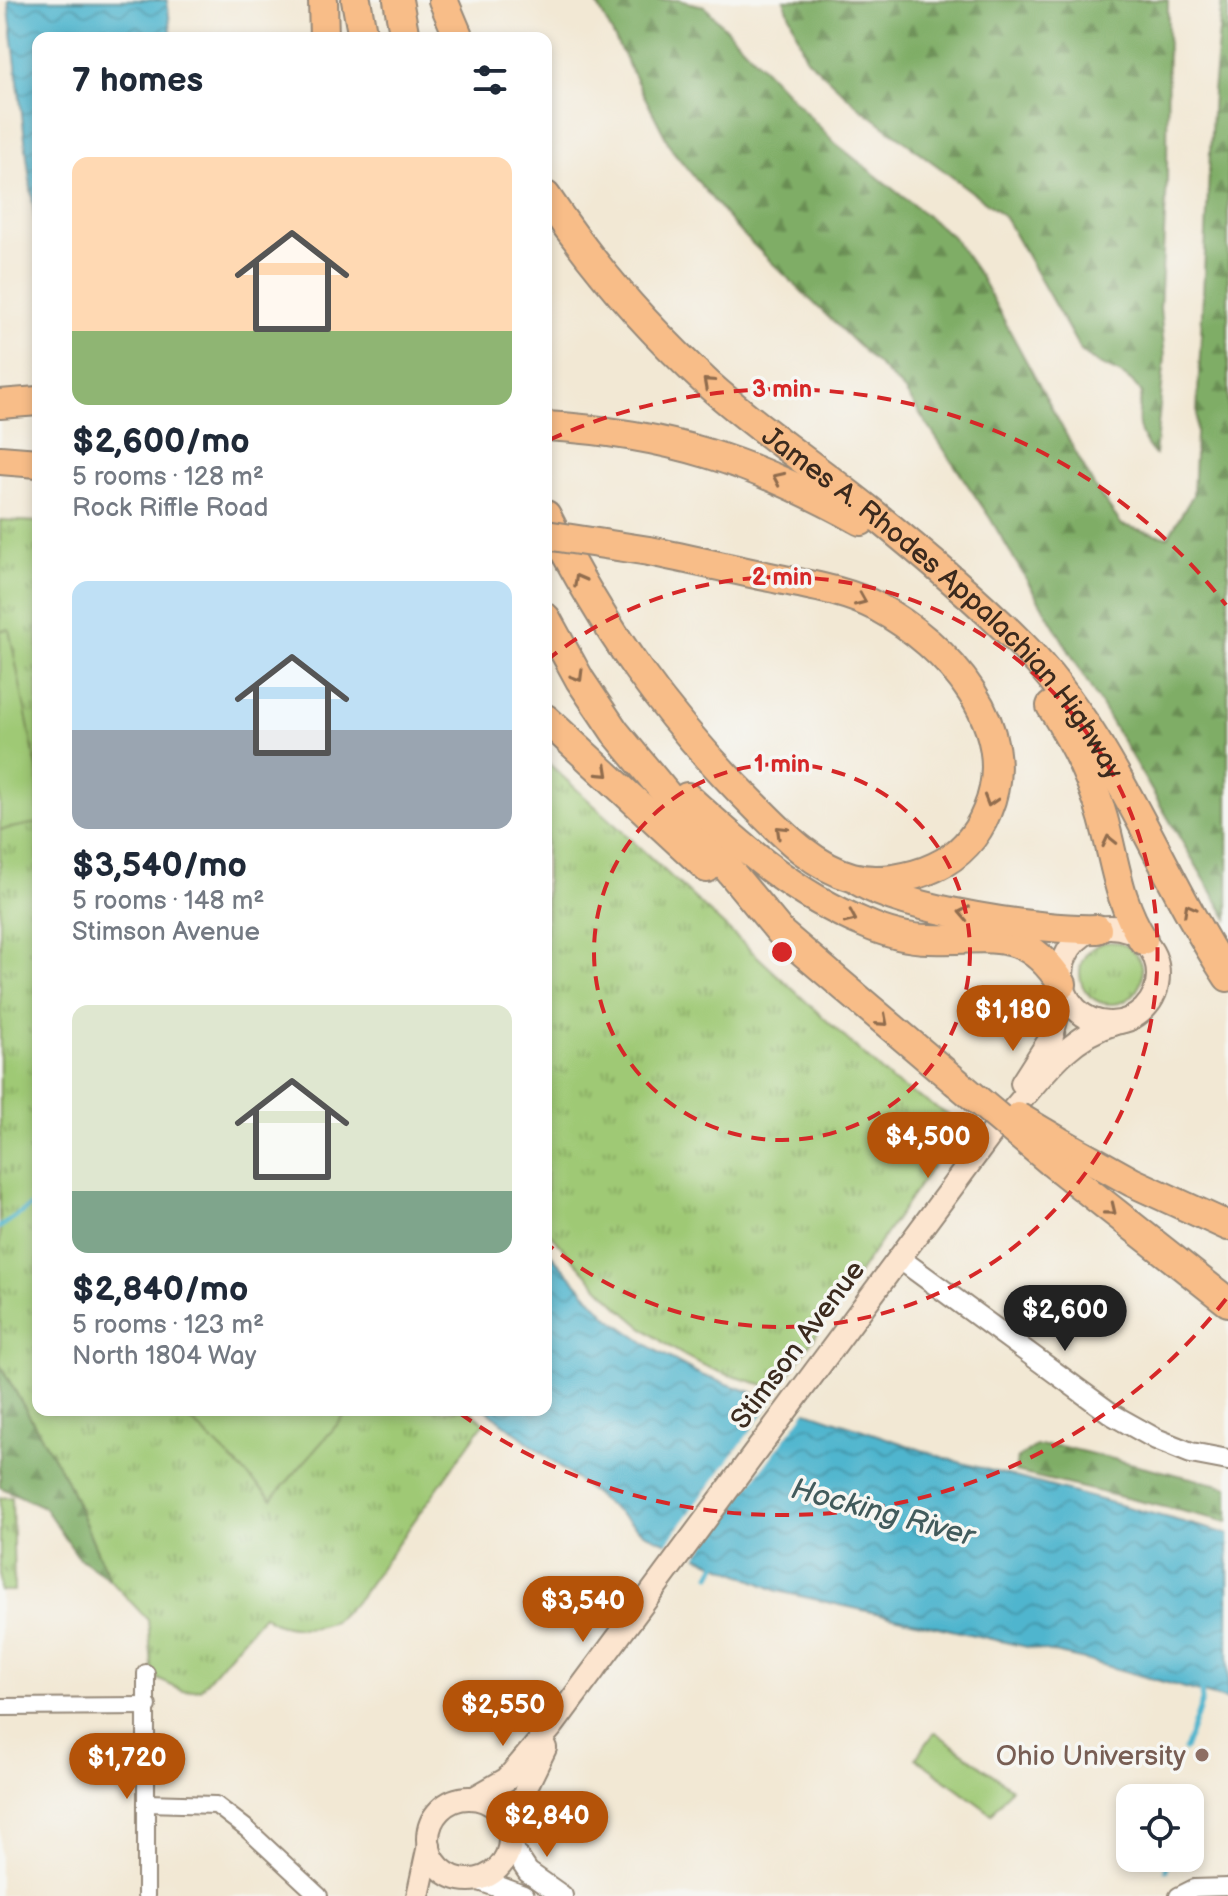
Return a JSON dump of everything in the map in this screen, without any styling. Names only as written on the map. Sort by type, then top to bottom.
[{"type":"highway","points":[[323,0],[324,32]]},
{"type":"highway","points":[[356,0],[362,32]]},
{"type":"highway","points":[[398,0],[404,32]]},
{"type":"highway","points":[[443,0],[456,32]]},
{"type":"highway","name":"James A. Rhodes Appalachian Highway","points":[[552,204],[603,274],[655,332],[709,384],[921,555],[1022,646],[1110,762],[1228,977]]},
{"type":"highway","points":[[0,406],[32,402]]},
{"type":"highway","points":[[0,406],[32,410]]},
{"type":"highway","points":[[552,426],[587,428],[668,440],[773,475],[921,555]]},
{"type":"highway","points":[[0,460],[32,463]]},
{"type":"highway","points":[[552,527],[577,577],[616,642],[690,740],[788,839],[830,869],[883,893],[922,905],[984,917],[1097,929]]},
{"type":"highway","points":[[552,536],[649,551],[852,596],[892,616],[959,672],[989,726],[995,760],[992,799],[974,836],[954,857],[928,871],[894,878],[855,878]]},
{"type":"highway","points":[[994,619],[1076,748],[1100,808],[1124,907],[1143,940]]},
{"type":"highway","points":[[552,629],[580,680],[615,732],[782,934]]},
{"type":"highway","points":[[552,725],[756,915],[955,1081],[1056,1152],[1228,1302]]},
{"type":"highway","points":[[615,732],[733,840],[801,892],[859,921],[896,935],[933,940],[991,936],[1017,942],[1043,958],[1063,987]]},
{"type":"highway","points":[[1056,1152],[1132,1182],[1228,1226]]},
{"type":"main road","points":[[995,1129],[1052,1036],[1063,987],[1063,963],[1070,948],[1084,935],[1097,929],[1121,928],[1143,940],[1156,960],[1156,990],[1138,1015],[1113,1024],[1082,1015],[1063,987]]},
{"type":"main road","name":"Stimson Avenue","points":[[474,1798],[507,1779],[553,1725],[995,1129],[1073,1043],[1092,1030],[1113,1024]]},
{"type":"main road","name":"Stimson Avenue","points":[[510,1841],[528,1783],[553,1725]]},
{"type":"main road","points":[[418,1896],[430,1828],[439,1811],[455,1801],[474,1798],[499,1811],[510,1841],[498,1869],[445,1896]]},
{"type":"main road","points":[[429,1845],[442,1870],[459,1879],[474,1880]]},
{"type":"street","points":[[899,1258],[1113,1415],[1168,1444],[1228,1460]]},
{"type":"street","points":[[146,1673],[146,1896]]},
{"type":"street","points":[[0,1707],[148,1706]]},
{"type":"street","points":[[147,1803],[216,1805],[247,1829],[319,1896]]},
{"type":"street","points":[[510,1841],[528,1872],[562,1896]]},
{"type":"street","points":[[474,1880],[523,1896]]},
{"type":"street","points":[[1178,1896],[1194,1888],[1228,1887]]},
{"type":"green space","points":[[595,0],[678,0],[704,6],[835,143],[952,236],[980,276],[1095,488],[1122,525],[1168,537],[1193,495],[1213,92],[1222,0],[1228,0],[1228,919],[990,518],[904,390],[736,228],[672,150]]},
{"type":"green space","points":[[784,0],[1168,0],[1167,180],[1160,308],[1165,357],[1155,455],[1139,426],[1142,393],[1120,373],[1081,351],[1004,216],[859,107],[806,58]]},
{"type":"green space","points":[[0,520],[32,522],[32,1416],[476,1416],[484,1423],[359,1598],[344,1612],[327,1624],[308,1628],[278,1624],[263,1615],[200,1689],[183,1691],[153,1677],[148,1620],[109,1579],[67,1481],[0,1365]]},
{"type":"green space","points":[[9,629],[32,744],[32,824],[0,830],[0,631]]},
{"type":"green space","points":[[552,767],[892,1081],[962,1123],[779,1389],[720,1372],[669,1347],[624,1312],[552,1236]]},
{"type":"green space","points":[[1105,942],[1117,942],[1133,951],[1140,961],[1140,985],[1133,995],[1117,1004],[1105,1004],[1085,990],[1080,979],[1080,967],[1094,947]]},
{"type":"green space","points":[[0,1365],[67,1481],[109,1579],[79,1558],[44,1507],[0,1487]]},
{"type":"green space","points":[[186,1416],[345,1416],[272,1499]]},
{"type":"green space","points":[[1036,1446],[1060,1446],[1228,1487],[1228,1522],[1015,1472],[1017,1459]]},
{"type":"green space","points":[[12,1497],[14,1591],[0,1591],[0,1498]]},
{"type":"green space","points":[[935,1732],[1011,1788],[992,1814],[916,1758]]},
{"type":"water","points":[[8,0],[167,0],[171,32],[32,32],[32,196]]},
{"type":"water","name":"Hocking River","points":[[552,1256],[607,1316],[655,1350],[701,1375],[951,1460],[1228,1534],[1228,1700],[1085,1660],[778,1591],[644,1533],[495,1416],[552,1416]]},
{"type":"pier","points":[[775,1398],[808,1408],[693,1561],[664,1547]]},
{"type":"waterway","points":[[0,1227],[32,1205]]},
{"type":"waterway","points":[[711,1575],[718,1562]]},
{"type":"waterway","points":[[1185,1750],[1202,1701],[1201,1686]]},
{"type":"place","name":"Ohio University","points":[[1202,1755]]}]
